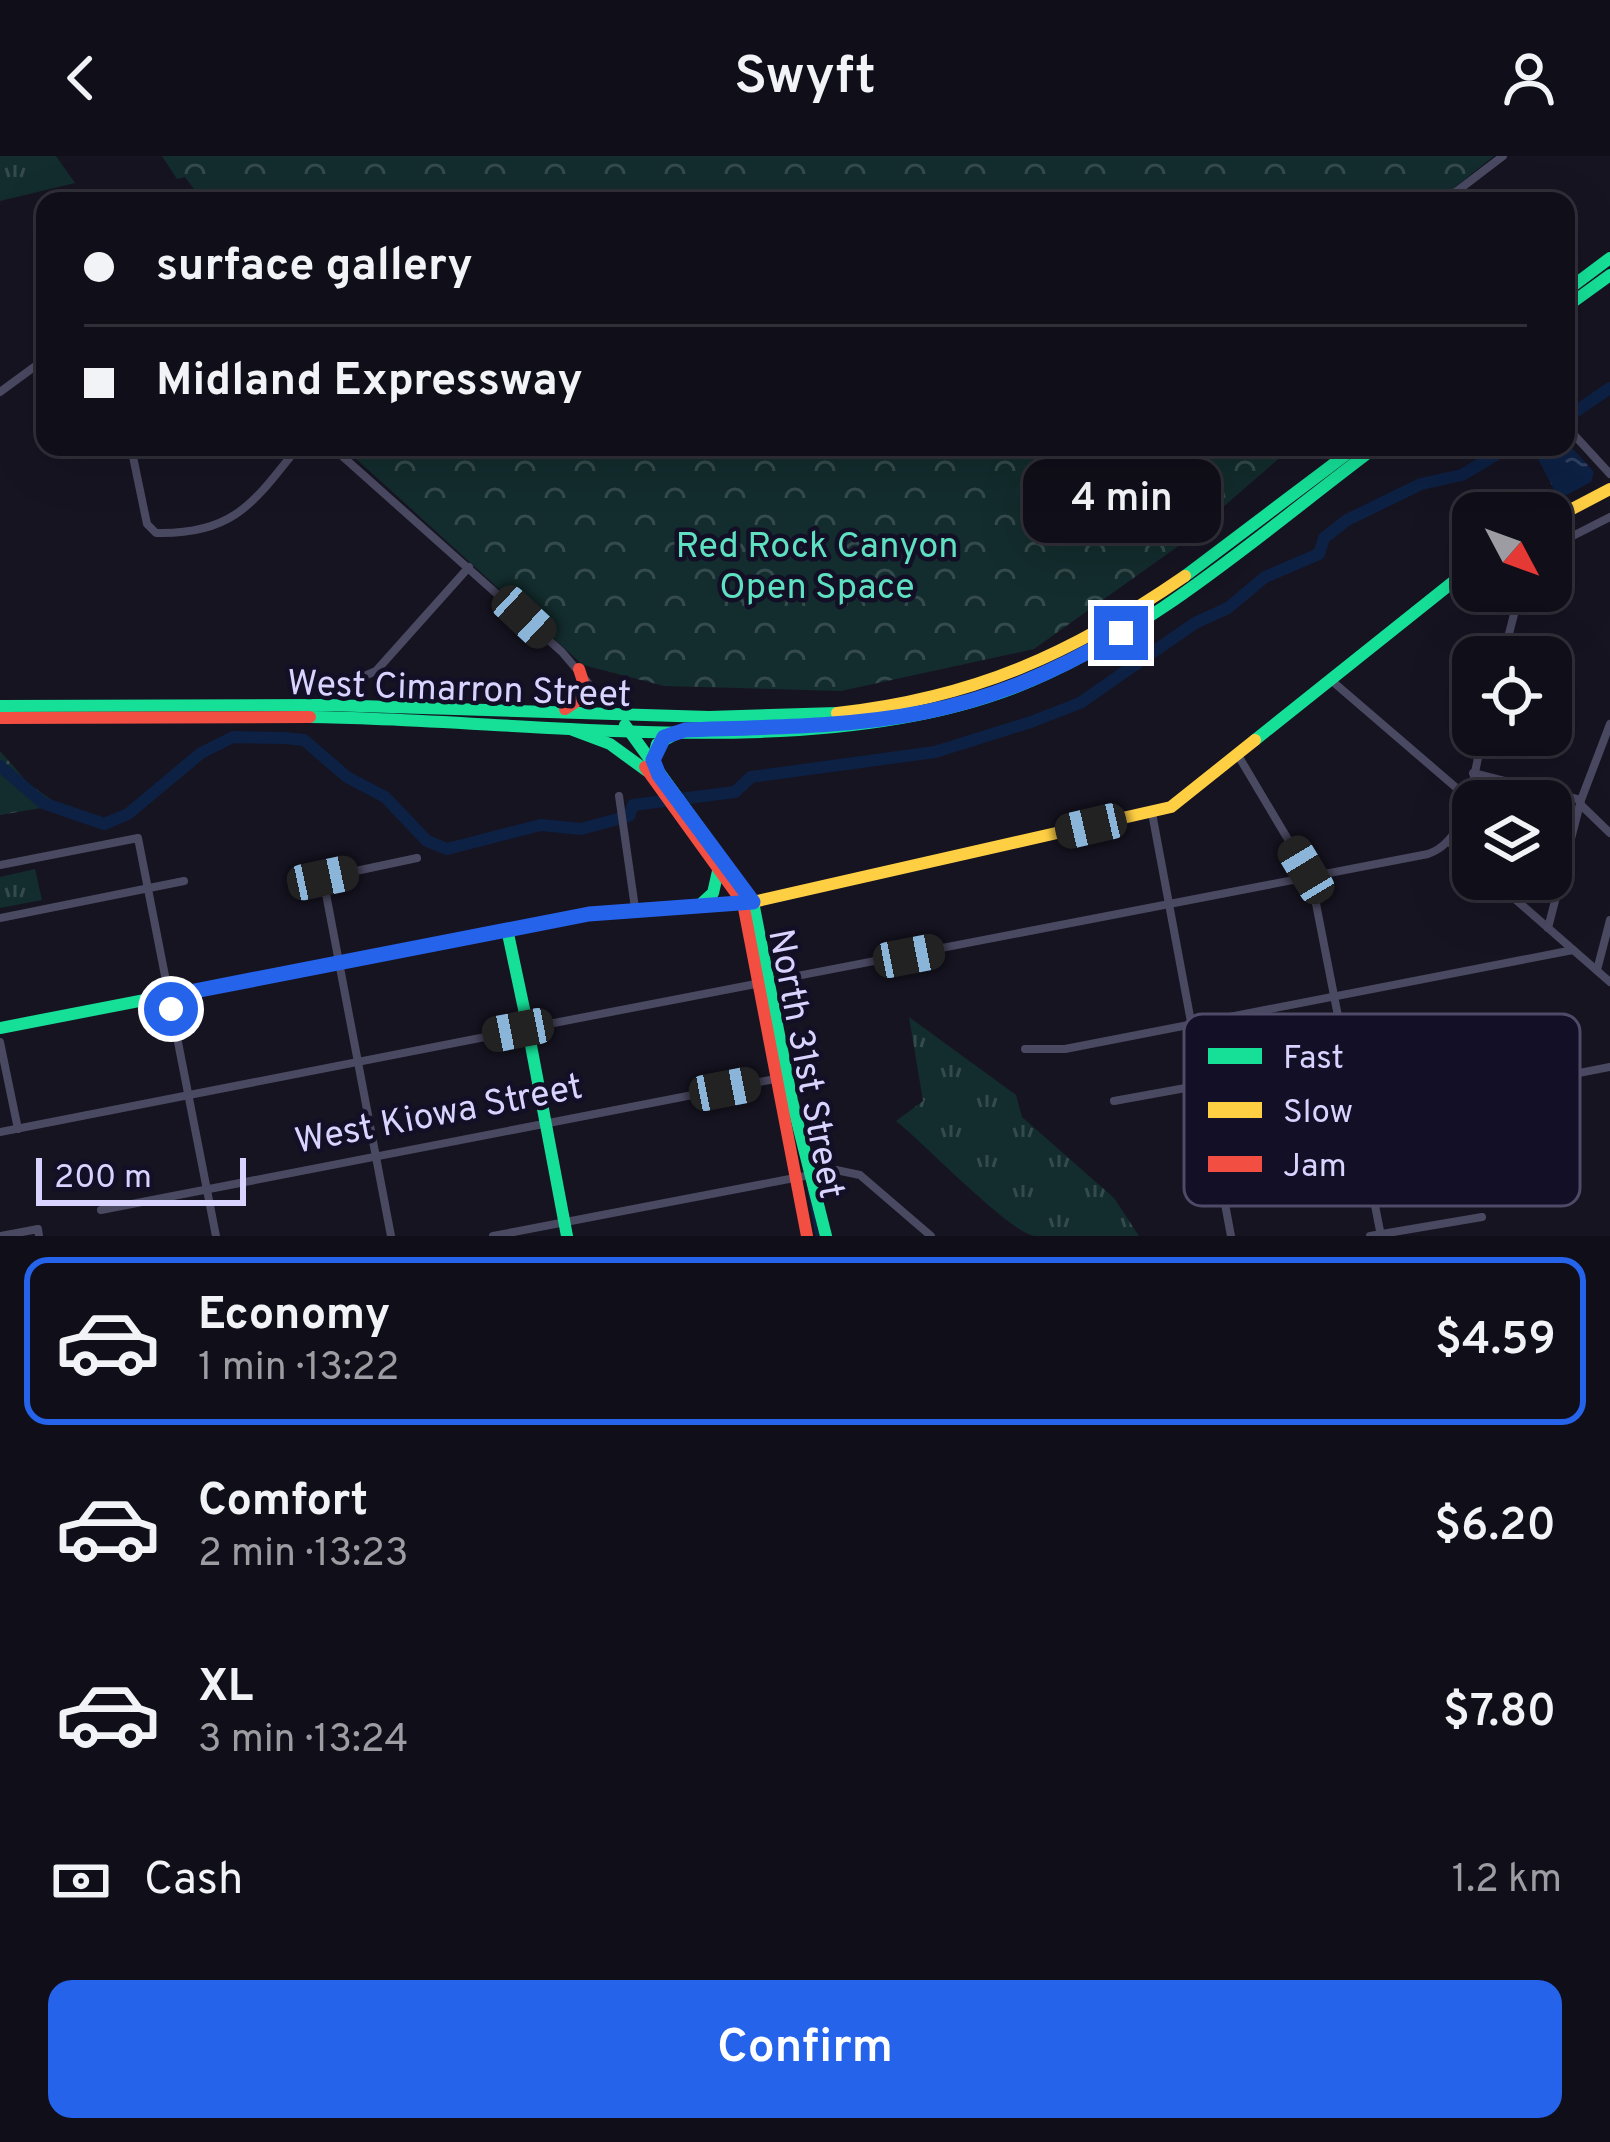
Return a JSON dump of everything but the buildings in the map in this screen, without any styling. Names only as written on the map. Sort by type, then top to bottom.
[{"type":"main road","points":[[1575,284],[1610,258]]},
{"type":"main road","points":[[1575,300],[1610,274]]},
{"type":"main road","points":[[914,710],[1011,675],[1107,628],[1344,456]]},
{"type":"main road","points":[[914,710],[1010,689],[1100,646],[1364,456]]},
{"type":"main road","points":[[1572,509],[1610,489]]},
{"type":"main road","points":[[0,1028],[507,928],[635,908],[748,902],[1152,813],[1191,795],[1452,583]]},
{"type":"main road","points":[[557,711],[577,705],[587,694],[579,669]]},
{"type":"main road","name":"West Cimarron Street","points":[[0,706],[557,711],[734,728],[826,728],[914,710]]},
{"type":"main road","name":"West Cimarron Street","points":[[0,718],[290,715],[542,722],[914,710]]},
{"type":"main road","points":[[617,720],[748,902]]},
{"type":"main road","points":[[542,722],[610,743],[659,780]]},
{"type":"main road","points":[[659,780],[653,760],[656,744],[671,732],[734,728]]},
{"type":"main road","points":[[681,811],[718,868],[748,902]]},
{"type":"main road","points":[[700,906],[718,883],[718,868]]},
{"type":"main road","name":"North 31st Street","points":[[748,902],[807,1236]]},
{"type":"main road","points":[[507,928],[565,1229]]},
{"type":"main road","name":"North 31st Street","points":[[781,1078],[814,1174],[826,1236]]},
{"type":"street","points":[[1456,192],[1503,156]]},
{"type":"street","points":[[0,392],[36,366]]},
{"type":"street","points":[[1575,437],[1610,474]]},
{"type":"street","points":[[133,456],[147,524],[156,533],[239,517],[290,456]]},
{"type":"street","points":[[342,456],[579,669],[617,720]]},
{"type":"street","points":[[1572,536],[1610,517]]},
{"type":"street","points":[[296,680],[355,680],[376,671],[469,567]]},
{"type":"street","points":[[1332,682],[1452,784]]},
{"type":"street","points":[[1548,928],[1581,802],[1610,724]]},
{"type":"street","points":[[1471,780],[1477,756]]},
{"type":"street","points":[[1239,757],[1311,878],[1339,1014]]},
{"type":"street","points":[[1473,773],[1581,802],[1610,833]]},
{"type":"street","points":[[619,800],[635,908]]},
{"type":"street","points":[[1152,813],[1188,1014]]},
{"type":"street","points":[[0,1132],[1311,878],[1428,854],[1449,842],[1452,834]]},
{"type":"street","points":[[0,865],[138,838],[216,1236]]},
{"type":"street","points":[[391,1236],[323,878],[417,858]]},
{"type":"street","points":[[0,918],[184,880]]},
{"type":"street","points":[[1516,900],[1610,982]]},
{"type":"street","points":[[1597,970],[1610,920]]},
{"type":"street","points":[[1242,1014],[1573,950]]},
{"type":"street","points":[[1025,1049],[1065,1049],[1184,1025]]},
{"type":"street","points":[[0,1042],[18,1129]]},
{"type":"street","points":[[1580,1072],[1610,1066]]},
{"type":"street","name":"West Kiowa Street","points":[[101,1210],[781,1078]]},
{"type":"street","points":[[1114,1101],[1184,1088]]},
{"type":"street","points":[[494,1236],[565,1229],[836,1170],[860,1175],[931,1236]]},
{"type":"street","points":[[1225,1206],[1231,1236]]},
{"type":"street","points":[[1370,1236],[1482,1217]]},
{"type":"street","points":[[1,1236],[39,1232]]},
{"type":"green space","points":[[0,156],[56,156],[75,183],[36,192],[0,201]]},
{"type":"green space","points":[[162,156],[1494,156],[1449,192],[196,192],[185,177],[177,179]]},
{"type":"green space","name":"Red Rock Canyon Open Space","points":[[353,456],[1282,456],[1177,547],[1034,649],[841,691],[664,686],[583,665]]},
{"type":"green space","points":[[0,751],[29,784],[59,805],[0,815]]},
{"type":"green space","points":[[35,869],[42,900],[0,908],[0,877]]},
{"type":"green space","points":[[909,1017],[1016,1095],[1022,1117],[1114,1198],[1139,1236],[1034,1236],[1022,1231],[896,1121],[923,1101]]},
{"type":"water","points":[[1575,451],[1594,472],[1591,482],[1572,492],[1555,492],[1538,459],[1575,456]]},
{"type":"waterway","points":[[1575,412],[1610,388]]},
{"type":"waterway","points":[[0,766],[43,803],[104,824],[128,814],[201,753],[233,737],[304,740],[347,777],[385,797],[427,841],[447,849],[541,825],[581,829],[629,816],[633,805],[735,792],[751,777],[935,752],[1080,703],[1195,623],[1228,608],[1265,577],[1319,554],[1324,538],[1347,520],[1421,484],[1462,475],[1494,456]]},
{"type":"waterway","points":[[808,1185],[817,1236]]},
{"type":"traffic: fast","points":[[1575,284],[1610,258]]},
{"type":"traffic: fast","points":[[1575,300],[1610,275]]},
{"type":"traffic: fast","points":[[1185,576],[1344,456]]},
{"type":"traffic: fast","points":[[310,717],[759,732],[848,726],[934,712],[1014,688],[1111,640],[1202,580],[1364,456]]},
{"type":"traffic: fast","points":[[1255,740],[1452,583]]},
{"type":"traffic: fast","points":[[0,706],[328,705],[709,717],[837,713]]},
{"type":"traffic: fast","points":[[625,725],[753,902],[792,1101],[826,1236]]},
{"type":"traffic: fast","points":[[570,729],[610,744],[647,771]]},
{"type":"traffic: fast","points":[[660,775],[653,760],[657,744],[681,731]]},
{"type":"traffic: fast","points":[[700,905],[713,893],[718,871]]},
{"type":"traffic: fast","points":[[0,1028],[589,914],[753,902]]},
{"type":"traffic: fast","points":[[507,929],[527,1023]]},
{"type":"traffic: fast","points":[[526,1019],[567,1236]]},
{"type":"traffic: slow","points":[[1572,509],[1610,489]]},
{"type":"traffic: slow","points":[[837,713],[933,696],[1020,668],[1102,628],[1185,576]]},
{"type":"traffic: slow","points":[[753,902],[1171,807],[1255,740]]},
{"type":"traffic: jam","points":[[565,709],[587,694],[579,669]]},
{"type":"traffic: jam","points":[[0,718],[310,717]]},
{"type":"traffic: jam","points":[[645,767],[743,903],[807,1236]]},
{"type":"route","points":[[171,1009],[169,996],[507,928],[635,908],[753,902],[659,775],[653,760],[656,744],[664,737],[685,730],[848,727],[938,711],[1027,682],[1121,633]]}]
